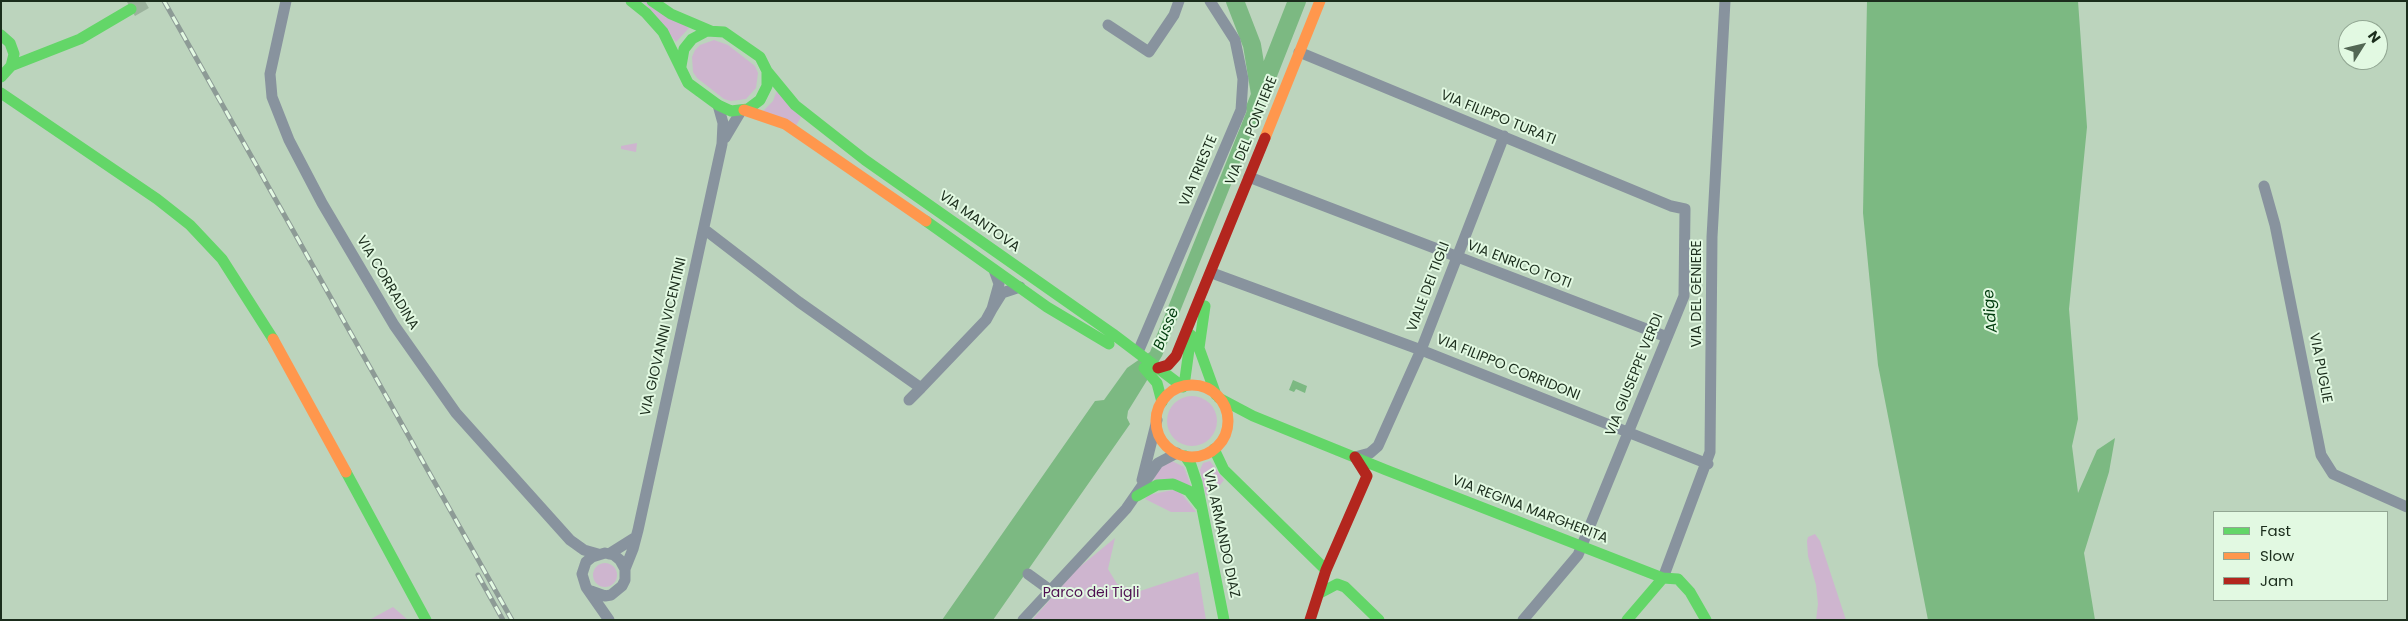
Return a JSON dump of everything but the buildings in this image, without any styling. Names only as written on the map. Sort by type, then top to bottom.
[{"type":"main road","name":"VIA MANTOVA","points":[[631,1],[646,13],[663,32],[686,79],[692,87],[718,105],[732,111],[742,110],[785,124],[815,143],[1060,315],[1139,356]]},
{"type":"main road","name":"VIA MANTOVA","points":[[652,1],[670,14],[711,31],[724,32],[732,36],[760,57],[767,71],[795,105],[865,160],[1139,356],[1156,373],[1183,387]]},
{"type":"main road","name":"VIA DEL PONTIERE","points":[[1156,373],[1174,360],[1212,273],[1320,1]]},
{"type":"main road","points":[[7,71],[80,38],[131,9]]},
{"type":"main road","points":[[681,66],[683,53],[690,42],[699,34],[711,31]]},
{"type":"main road","points":[[6,39],[30,49],[50,50]]},
{"type":"main road","points":[[6,39],[14,54],[7,71],[11,88],[19,104]]},
{"type":"main road","points":[[742,110],[756,104],[763,96],[767,86],[767,71]]},
{"type":"main road","points":[[1,93],[157,199],[190,225],[222,259],[291,370],[426,620]]},
{"type":"main road","name":"VIA DEL PONTIERE","points":[[1212,273],[1202,320],[1199,348],[1203,364],[1218,396]]},
{"type":"main road","name":"VIA DEL PONTIERE","points":[[1183,387],[1196,310]]},
{"type":"main road","points":[[1156,373],[1162,402]]},
{"type":"main road","points":[[1198,386],[1218,396],[1226,411],[1228,421],[1224,437],[1214,449],[1202,455],[1181,455],[1161,437],[1157,420],[1162,402],[1168,395],[1183,387],[1198,386]]},
{"type":"main road","name":"VIA REGINA MARGHERITA","points":[[1218,396],[1253,416],[1384,469],[1663,578],[1678,579],[1682,582],[1706,620]]},
{"type":"main road","points":[[1214,449],[1224,470],[1320,562],[1326,570]]},
{"type":"main road","name":"VIA ARMANDO DIAZ","points":[[1181,455],[1194,474],[1224,620]]},
{"type":"main road","points":[[1355,457],[1366,476]]},
{"type":"main road","points":[[1310,620],[1326,570],[1366,476],[1372,471],[1384,469]]},
{"type":"main road","points":[[1137,496],[1157,485],[1173,484],[1189,491],[1201,507]]},
{"type":"main road","points":[[1339,541],[1338,567],[1345,587]]},
{"type":"main road","points":[[1627,620],[1663,578],[1682,594],[1697,620]]},
{"type":"main road","points":[[1320,593],[1337,584],[1345,587],[1379,620]]},
{"type":"street","name":"VIA CORRADINA","points":[[286,1],[270,74],[272,97],[289,140],[305,172],[374,293],[414,356],[456,413],[570,540],[584,550],[604,554]]},
{"type":"street","points":[[1108,25],[1149,52],[1174,16],[1179,1]]},
{"type":"street","name":"VIA TRIESTE","points":[[1139,356],[1241,110],[1243,78],[1235,40],[1210,1]]},
{"type":"street","name":"VIA DEL GENIERE","points":[[1663,578],[1708,464],[1711,439],[1713,207],[1725,1]]},
{"type":"street","name":"VIA FILIPPO TURATI","points":[[1299,52],[1671,206],[1685,209]]},
{"type":"street","name":"VIA GIOVANNI VICENTINI","points":[[611,595],[622,586],[625,580],[625,569],[636,537],[704,229],[722,144],[723,124],[718,105]]},
{"type":"street","name":"VIA GIOVANNI VICENTINI","points":[[722,144],[742,110]]},
{"type":"street","name":"VIALE DEI TIGLI","points":[[1378,446],[1421,350],[1504,136]]},
{"type":"street","name":"VIA ENRICO TOTI","points":[[1249,177],[1667,337]]},
{"type":"street","name":"VIA PUGLIE","points":[[2264,186],[2281,253],[2321,455],[2334,474],[2407,508]]},
{"type":"street","name":"VIA GIUSEPPE VERDI","points":[[1523,620],[1572,562],[1582,546],[1684,296],[1685,209]]},
{"type":"street","points":[[704,229],[799,302],[921,388]]},
{"type":"street","points":[[992,308],[998,284],[993,269]]},
{"type":"street","name":"VIA FILIPPO CORRIDONI","points":[[1212,273],[1421,350],[1708,464]]},
{"type":"street","points":[[909,400],[986,320],[992,308],[1005,291],[1020,288]]},
{"type":"street","points":[[1137,496],[1149,459],[1157,420]]},
{"type":"street","points":[[1355,457],[1370,453],[1378,446],[1384,469]]},
{"type":"street","points":[[1023,620],[1137,496],[1158,463],[1181,455]]},
{"type":"street","points":[[614,620],[611,610],[611,595],[605,596],[591,591],[586,587],[582,574],[586,562],[636,537]]},
{"type":"street","name":"VIA CORRADINA","points":[[570,540],[580,562],[582,574]]},
{"type":"street","points":[[604,554],[620,560],[625,569]]},
{"type":"street","points":[[1028,574],[1050,590]]},
{"type":"street","points":[[591,591],[609,620]]},
{"type":"green space","points":[[643,1],[689,28],[676,42]]},
{"type":"green space","points":[[714,40],[728,45],[755,66],[758,73],[756,88],[746,99],[731,101],[724,99],[697,78],[693,72],[692,57],[695,50],[700,45]]},
{"type":"green space","points":[[777,90],[801,117],[796,126],[762,112],[773,101]]},
{"type":"green space","points":[[637,143],[636,152],[621,149],[621,146]]},
{"type":"green space","points":[[1192,396],[1201,398],[1212,407],[1217,421],[1215,430],[1206,441],[1192,446],[1183,444],[1172,435],[1167,421],[1169,412],[1178,401]]},
{"type":"green space","points":[[1172,461],[1184,467],[1191,486],[1153,482],[1158,469]]},
{"type":"green space","points":[[1210,461],[1224,480],[1216,490],[1207,489],[1208,495],[1206,495],[1200,470],[1203,463]]},
{"type":"green space","points":[[1178,489],[1196,512],[1171,512],[1145,499],[1148,495]]},
{"type":"green space","points":[[1815,534],[1820,541],[1846,620],[1816,620],[1818,604],[1816,585],[1808,556],[1807,541],[1808,537]]},
{"type":"green space","name":"Parco dei Tigli","points":[[1115,538],[1108,569],[1117,584],[1140,591],[1198,572],[1206,620],[1032,620],[1077,569]]},
{"type":"green space","points":[[605,563],[614,566],[617,575],[614,584],[605,587],[596,584],[593,575],[596,566]]},
{"type":"green space","points":[[393,607],[408,620],[369,620]]},
{"type":"water","name":"Adige","points":[[1867,1],[2078,1],[2087,127],[2069,309],[2078,419],[2072,446],[2078,493],[2097,450],[2115,438],[2109,472],[2084,553],[2095,620],[1928,620],[1878,365],[1863,213]]},
{"type":"water","points":[[1258,83],[1270,88],[1162,356],[1128,411],[1127,418],[1130,424],[993,620],[942,620],[1095,401],[1104,400],[1127,368],[1150,352]]},
{"type":"water","points":[[1293,380],[1307,386],[1305,393],[1296,389],[1294,392],[1289,390]]},
{"type":"waterway","points":[[1235,1],[1252,45],[1260,94]]},
{"type":"waterway","name":"Bussè","points":[[1255,108],[1297,1]]},
{"type":"tunnel","points":[[131,9],[145,1]]},
{"type":"railway","points":[[164,1],[512,620]]},
{"type":"railway","points":[[478,575],[503,620]]},
{"type":"traffic: fast","points":[[631,1],[646,13],[663,32],[688,83],[718,105],[731,111],[748,109],[760,100],[767,86],[767,71],[760,57],[724,32],[707,31],[692,39],[684,49],[681,66]]},
{"type":"traffic: fast","points":[[652,1],[671,14],[711,31]]},
{"type":"traffic: fast","points":[[11,66],[80,39],[131,9]]},
{"type":"traffic: fast","points":[[1,35],[10,43],[14,54],[11,66],[1,77]]},
{"type":"traffic: fast","points":[[767,71],[795,105],[865,160],[1113,334],[1183,387]]},
{"type":"traffic: fast","points":[[1,93],[157,199],[190,225],[222,259],[273,339]]},
{"type":"traffic: fast","points":[[926,221],[1047,307],[1109,344]]},
{"type":"traffic: fast","points":[[1205,306],[1199,348],[1216,395]]},
{"type":"traffic: fast","points":[[1184,386],[1191,335]]},
{"type":"traffic: fast","points":[[1144,368],[1157,383],[1162,402]]},
{"type":"traffic: fast","points":[[1219,398],[1253,416],[1386,470],[1663,578],[1678,579],[1690,592],[1706,620]]},
{"type":"traffic: fast","points":[[1214,449],[1224,470],[1326,570]]},
{"type":"traffic: fast","points":[[1185,456],[1191,465],[1197,483],[1224,620]]},
{"type":"traffic: fast","points":[[346,472],[426,620]]},
{"type":"traffic: fast","points":[[1137,496],[1157,485],[1173,484],[1189,491],[1200,505]]},
{"type":"traffic: fast","points":[[1627,620],[1663,578]]},
{"type":"traffic: fast","points":[[1320,593],[1337,584],[1345,587],[1379,620]]},
{"type":"traffic: slow","points":[[1265,138],[1320,1]]},
{"type":"traffic: slow","points":[[744,110],[785,124],[926,221]]},
{"type":"traffic: slow","points":[[273,339],[346,472]]},
{"type":"traffic: slow","points":[[1192,385],[1212,391],[1222,401],[1228,421],[1222,441],[1212,451],[1192,457],[1172,451],[1162,441],[1156,421],[1162,401],[1172,391],[1192,385]]},
{"type":"traffic: jam","points":[[1158,368],[1168,365],[1176,356],[1265,138]]},
{"type":"traffic: jam","points":[[1310,620],[1326,570],[1367,476],[1355,457]]}]
